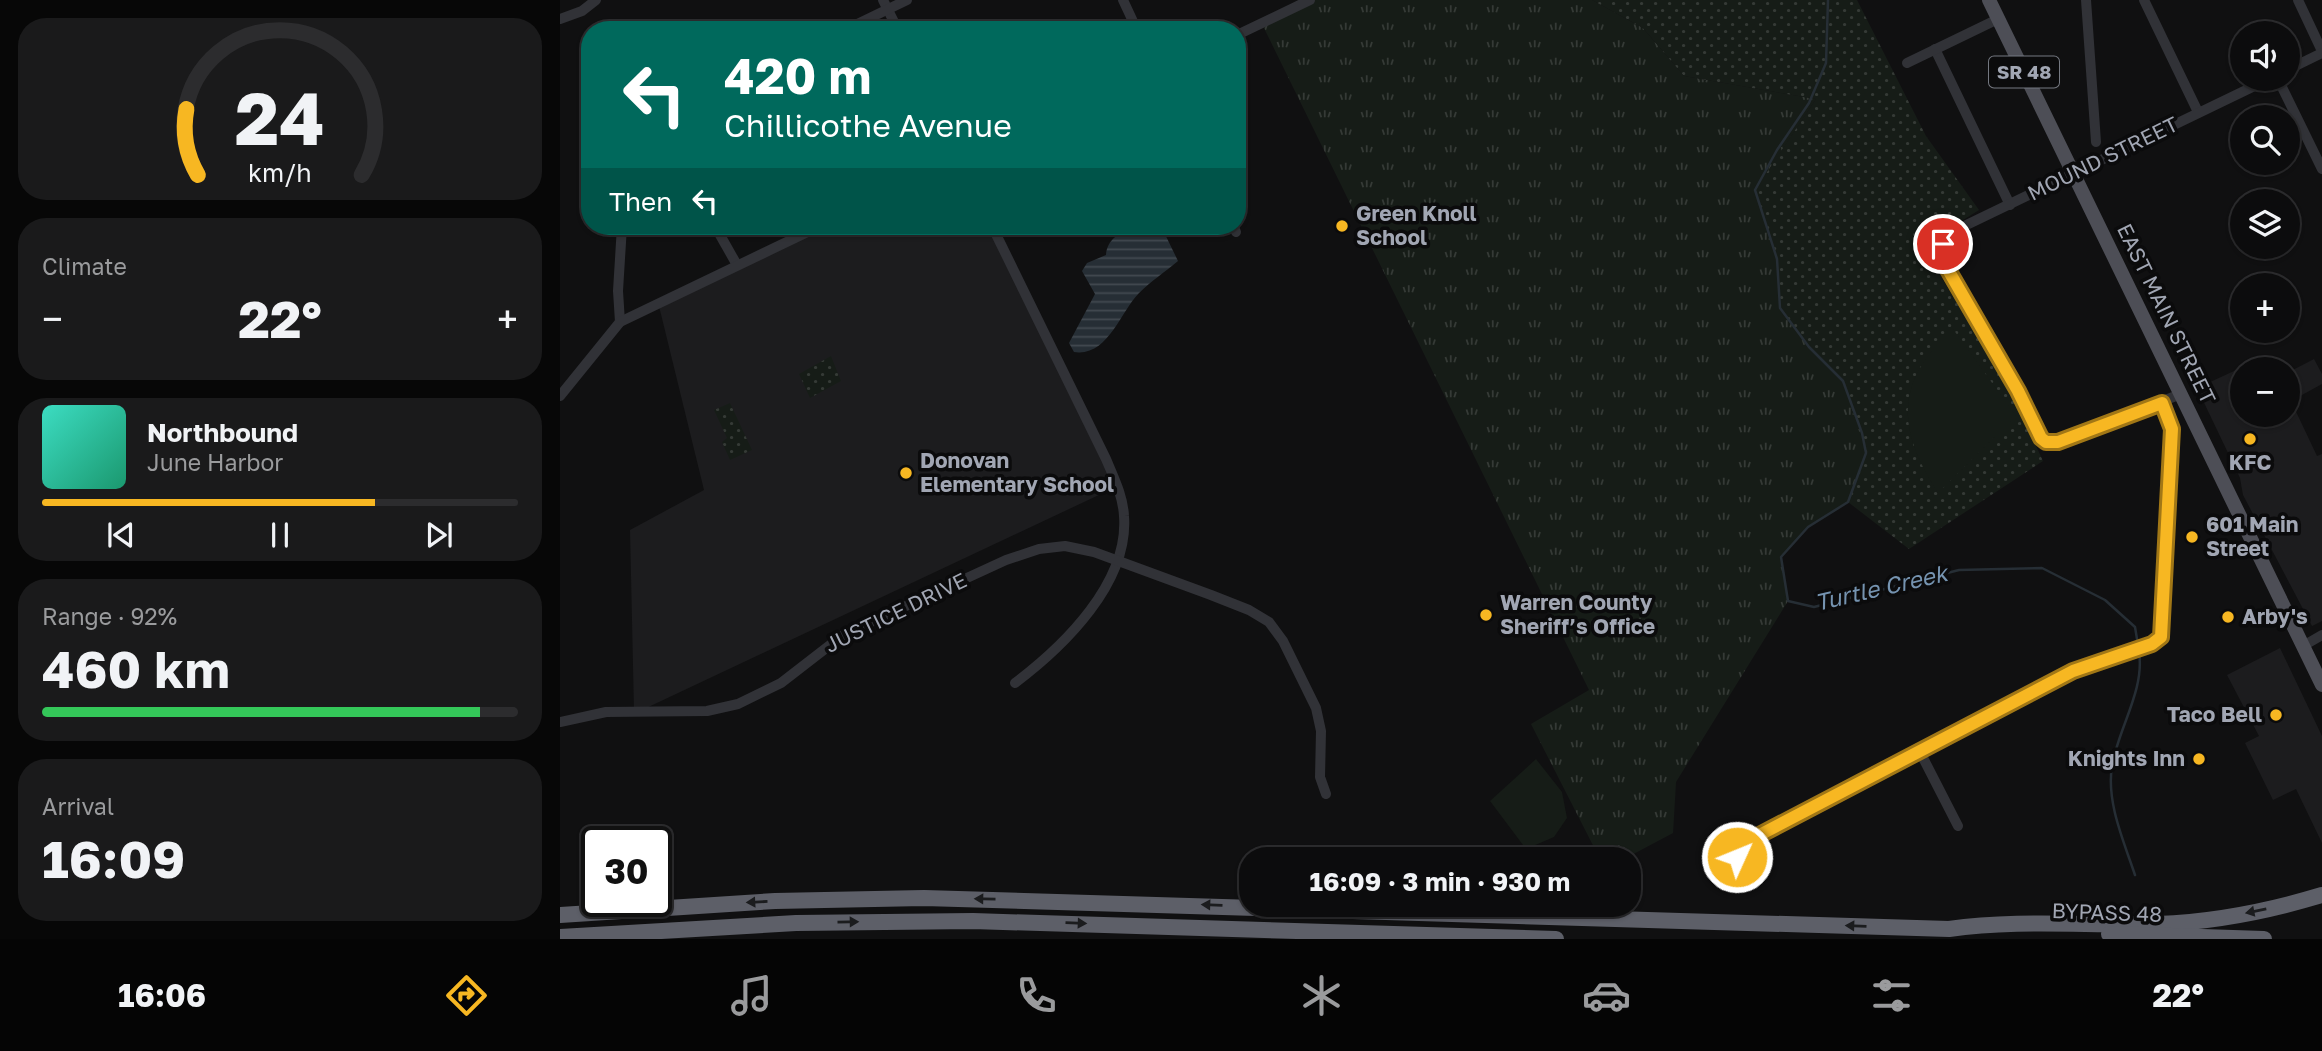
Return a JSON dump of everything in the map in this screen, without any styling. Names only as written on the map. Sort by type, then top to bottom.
[{"type":"highway","points":[[560,915],[775,901],[924,898],[1949,929],[1989,923],[2172,923],[2236,915],[2322,895]]},
{"type":"highway","points":[[560,937],[796,923],[973,921],[1556,939]]},
{"type":"highway","name":"BYPASS 48","points":[[1949,929],[2264,939]]},
{"type":"main road","name":"EAST MAIN STREET","points":[[1989,0],[2322,685]]},
{"type":"street","points":[[560,19],[582,11],[596,0]]},
{"type":"street","points":[[859,21],[886,4],[907,0]]},
{"type":"street","points":[[1123,0],[1133,21]]},
{"type":"street","points":[[1246,30],[1295,3],[1310,0]]},
{"type":"street","points":[[2086,0],[2096,142]]},
{"type":"street","points":[[2144,0],[2198,112]]},
{"type":"street","points":[[2298,0],[2322,52],[2300,63]]},
{"type":"street","points":[[886,4],[894,21]]},
{"type":"street","points":[[1907,63],[1998,19]]},
{"type":"street","points":[[1935,49],[2010,205]]},
{"type":"street","name":"MOUND STREET","points":[[2162,403],[2058,442],[2046,442],[2041,438],[2018,391],[1947,268],[1943,244],[1945,238],[1954,231],[2243,91]]},
{"type":"street","points":[[2284,91],[2322,169]]},
{"type":"street","points":[[620,322],[618,291],[621,235]]},
{"type":"street","points":[[720,235],[737,265]]},
{"type":"street","points":[[560,396],[620,322],[801,235]]},
{"type":"street","points":[[996,235],[1118,486],[1125,526],[1118,561],[1083,616],[1047,656],[1015,683]]},
{"type":"street","points":[[1737,857],[1748,841],[2073,671],[2160,641],[2172,429],[2162,403],[2181,394]]},
{"type":"street","name":"JUSTICE DRIVE","points":[[560,722],[606,712],[707,711],[737,704],[781,683],[843,635],[1006,560],[1039,549],[1065,546],[1118,561],[1249,610],[1277,631],[1297,666],[1320,719],[1319,765],[1326,794]]},
{"type":"street","points":[[2303,646],[2322,635]]},
{"type":"street","points":[[1919,750],[1958,826]]},
{"type":"shaded area","name":"Donovan Elementary School","points":[[801,235],[996,235],[1118,486],[642,710],[634,711],[630,530],[704,490],[658,302]]},
{"type":"shaded area","points":[[1118,235],[1165,235],[1178,261],[1139,293],[1112,332],[1096,348],[1086,352],[1074,352],[1069,343],[1095,294],[1082,271],[1087,263],[1106,255]]},
{"type":"shaded area","points":[[2314,359],[2322,374],[2322,384],[2300,396],[2300,366]]},
{"type":"shaded area","points":[[2230,373],[2230,427],[2300,427],[2300,420],[2317,456],[2322,454],[2322,621],[2312,626],[2243,495],[2240,478],[2197,388]]},
{"type":"shaded area","points":[[2280,648],[2322,736],[2322,843],[2296,789],[2273,800],[2245,743],[2259,736],[2227,675]]},
{"type":"green space","points":[[1310,0],[1592,0],[1643,28],[1684,76],[1816,99],[1755,191],[1777,259],[1780,308],[1809,347],[1843,381],[1862,433],[1866,453],[1848,502],[1808,527],[1781,557],[1788,601],[1676,782],[1673,833],[1641,850],[1641,847],[1594,847],[1531,724],[1589,690],[1262,24]]},
{"type":"green space","points":[[1592,0],[1857,0],[1926,136],[1979,210],[1963,220],[1944,224],[1941,277],[2012,394],[2043,461],[1909,549],[1848,502],[1866,453],[1843,381],[1809,347],[1780,308],[1777,259],[1755,190],[1816,99],[1684,76],[1643,28]]},
{"type":"green space","points":[[1953,329],[2016,416],[1938,493],[1915,448],[1909,427],[1908,407],[1920,368]]},
{"type":"green space","points":[[831,356],[841,381],[810,398],[799,374]]},
{"type":"green space","points":[[730,403],[752,450],[730,460],[722,442],[727,438],[714,410]]},
{"type":"green space","points":[[1536,759],[1562,792],[1567,818],[1554,837],[1524,847],[1490,801]]},
{"type":"waterway","name":"Turtle Creek","points":[[1828,0],[1826,63],[1809,103],[1777,150],[1755,190],[1777,259],[1780,308],[1809,347],[1843,381],[1862,433],[1866,453],[1848,502],[1808,527],[1781,557],[1788,601],[1814,607],[1959,570],[2042,568],[2105,600],[2135,627],[2138,645]]},
{"type":"waterway","name":"Turtle Creek","points":[[2135,875],[2117,822],[2111,780],[2115,752],[2135,695],[2140,666],[2139,652]]},
{"type":"place","name":"Green Knoll School","points":[[1342,226]]},
{"type":"place","name":"KFC","points":[[2250,439]]},
{"type":"place","name":"Donovan Elementary School","points":[[906,473]]},
{"type":"place","name":"601 Main Street","points":[[2192,537]]},
{"type":"place","name":"Warren County Sheriff’s Office","points":[[1486,615]]},
{"type":"place","name":"Arby's","points":[[2228,617]]},
{"type":"place","name":"Taco Bell","points":[[2276,715]]},
{"type":"place","name":"Knights Inn","points":[[2199,759]]},
{"type":"route","points":[[1737,857],[1748,841],[1982,717],[2073,671],[2160,641],[2164,611],[2172,429],[2162,403],[2058,442],[2046,442],[2037,433],[2018,391],[1947,268],[1943,257],[1943,244]]}]
